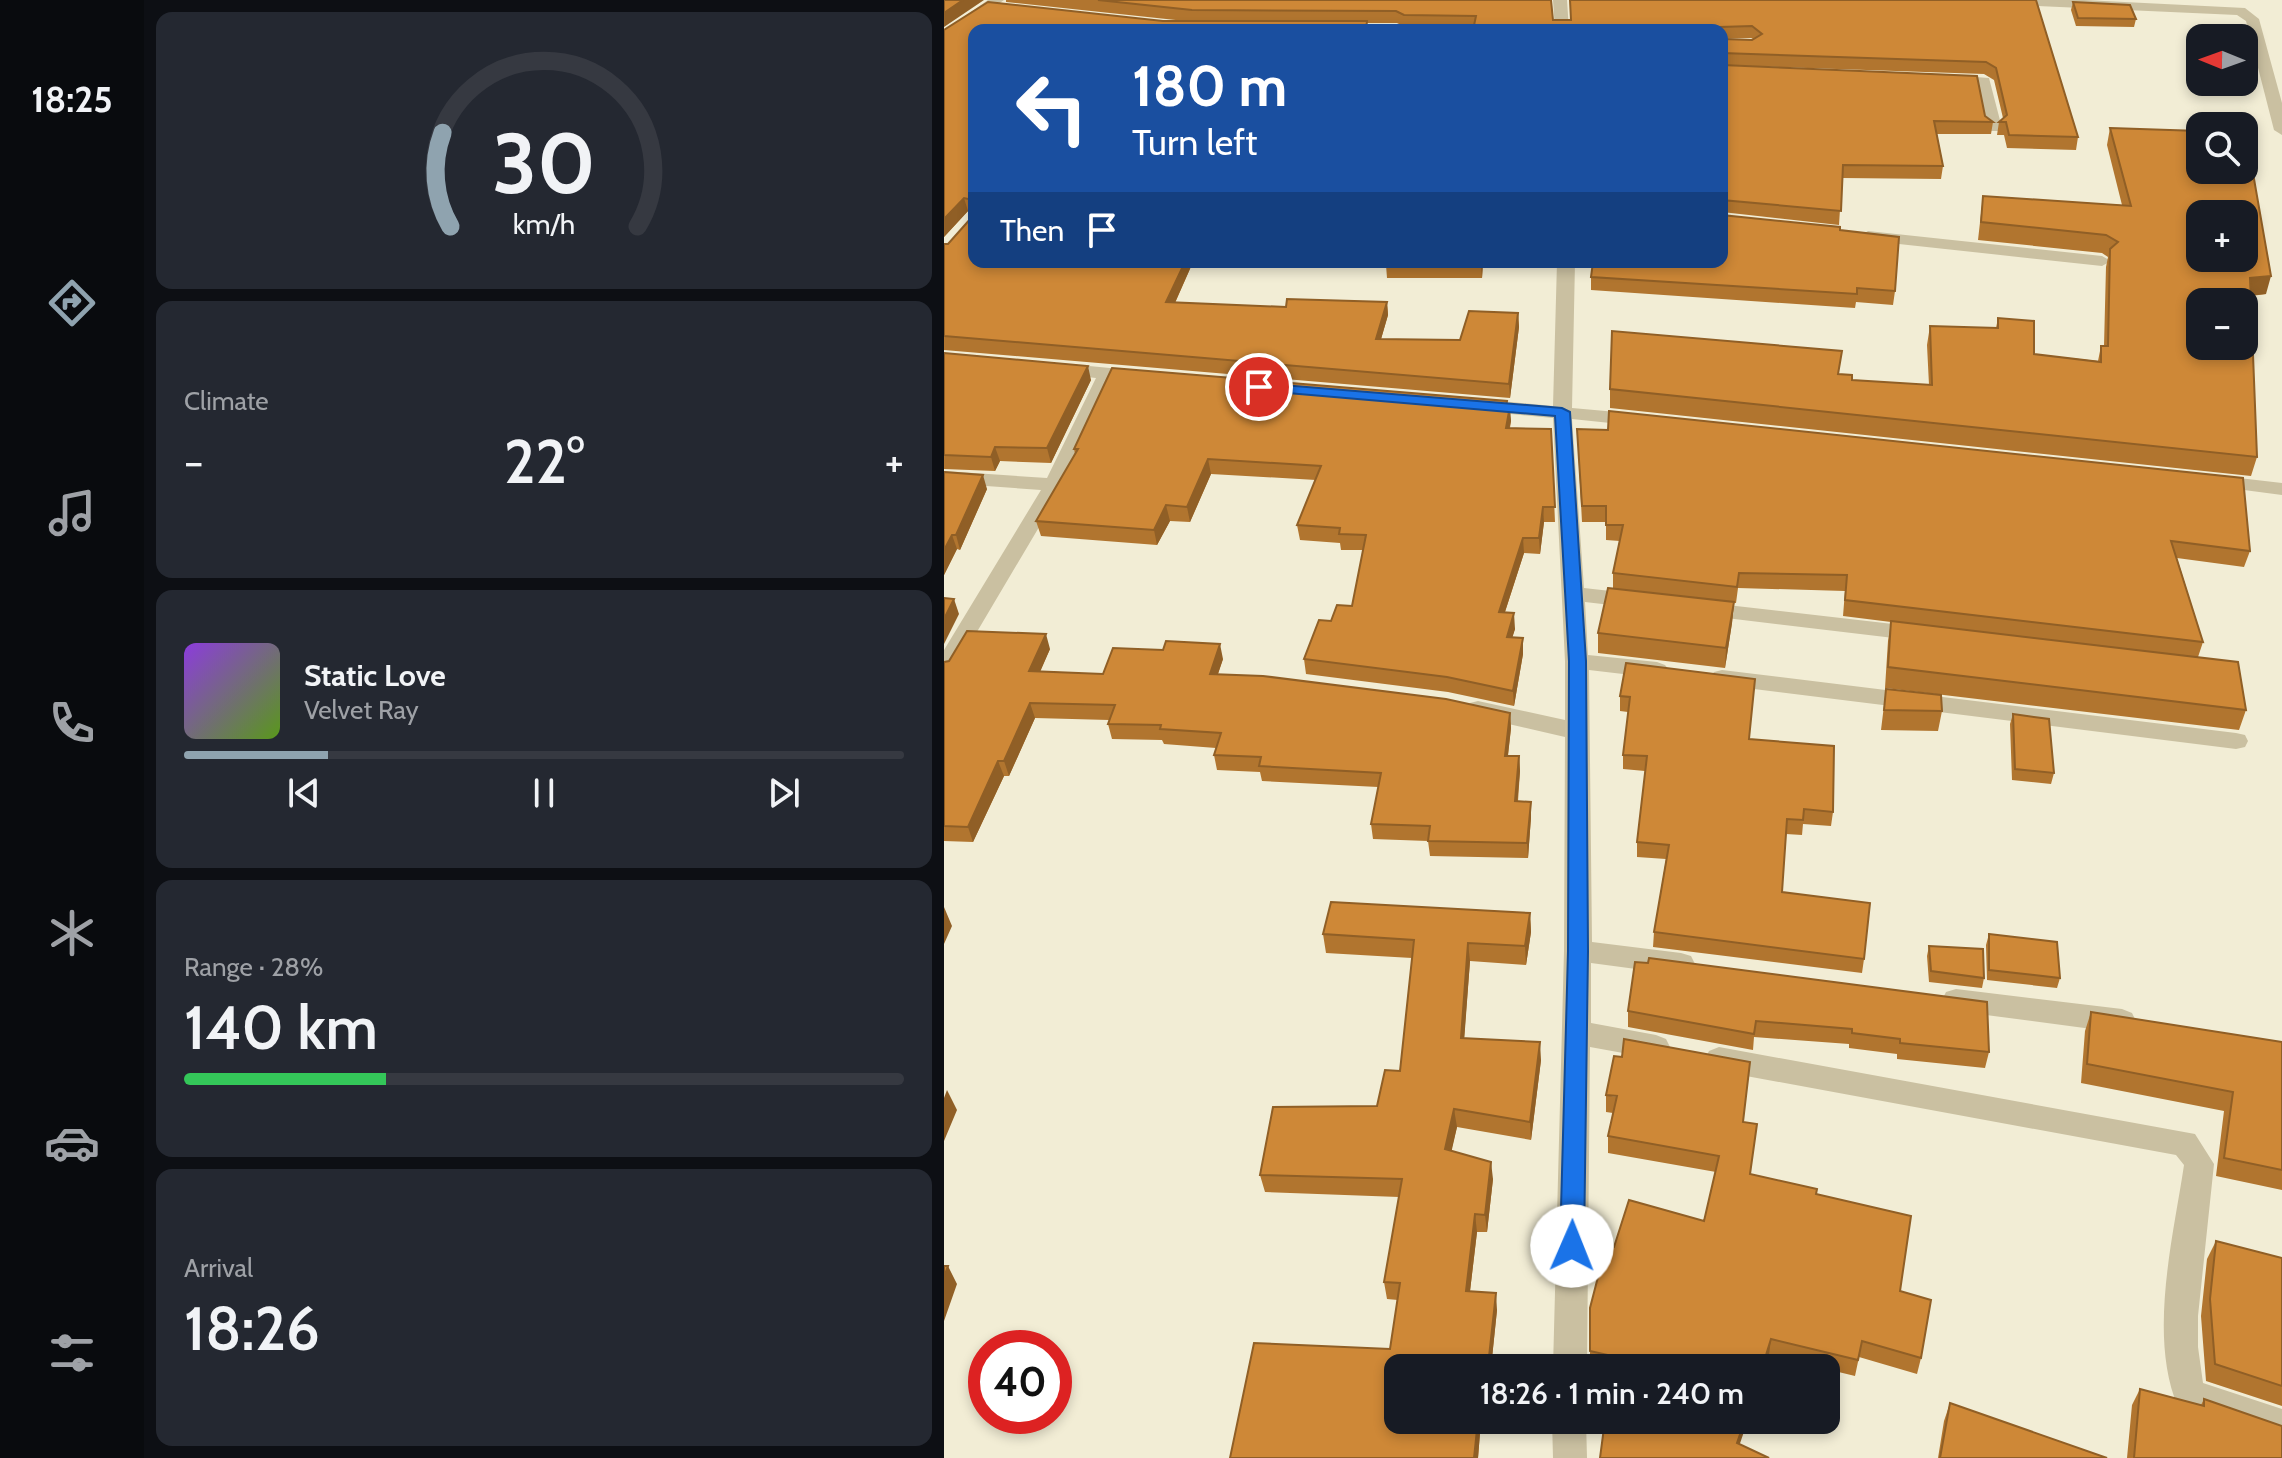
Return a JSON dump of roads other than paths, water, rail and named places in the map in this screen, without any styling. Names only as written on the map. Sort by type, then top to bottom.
[{"type":"street","points":[[1560,0],[1562,24]]},
{"type":"street","points":[[1994,0],[2240,11],[2252,19],[2282,130]]},
{"type":"street","points":[[944,37],[997,5]]},
{"type":"street","points":[[944,24],[963,26]]},
{"type":"street","points":[[1926,78],[1984,81],[1994,128]]},
{"type":"street","points":[[1849,234],[2102,261]]},
{"type":"street","points":[[1566,268],[1562,412],[1577,661],[1578,951],[1570,1354]]},
{"type":"street","points":[[1033,367],[1154,378]]},
{"type":"street","points":[[944,669],[1054,485],[1107,374]]},
{"type":"street","points":[[1468,404],[1656,422]]},
{"type":"street","points":[[944,477],[1054,485]]},
{"type":"street","points":[[2188,479],[2282,489]]},
{"type":"street","points":[[1574,594],[1653,603]]},
{"type":"street","points":[[1685,607],[1938,636]]},
{"type":"street","points":[[1577,661],[2236,741]]},
{"type":"street","points":[[1462,706],[1577,731]]},
{"type":"street","points":[[1578,951],[1702,967]]},
{"type":"street","points":[[1935,997],[2151,1025]]},
{"type":"street","points":[[1575,1032],[2184,1143],[2199,1164],[2182,1303],[2182,1379],[2190,1395],[2282,1426]]},
{"type":"street","points":[[1569,1434],[1570,1458]]}]
